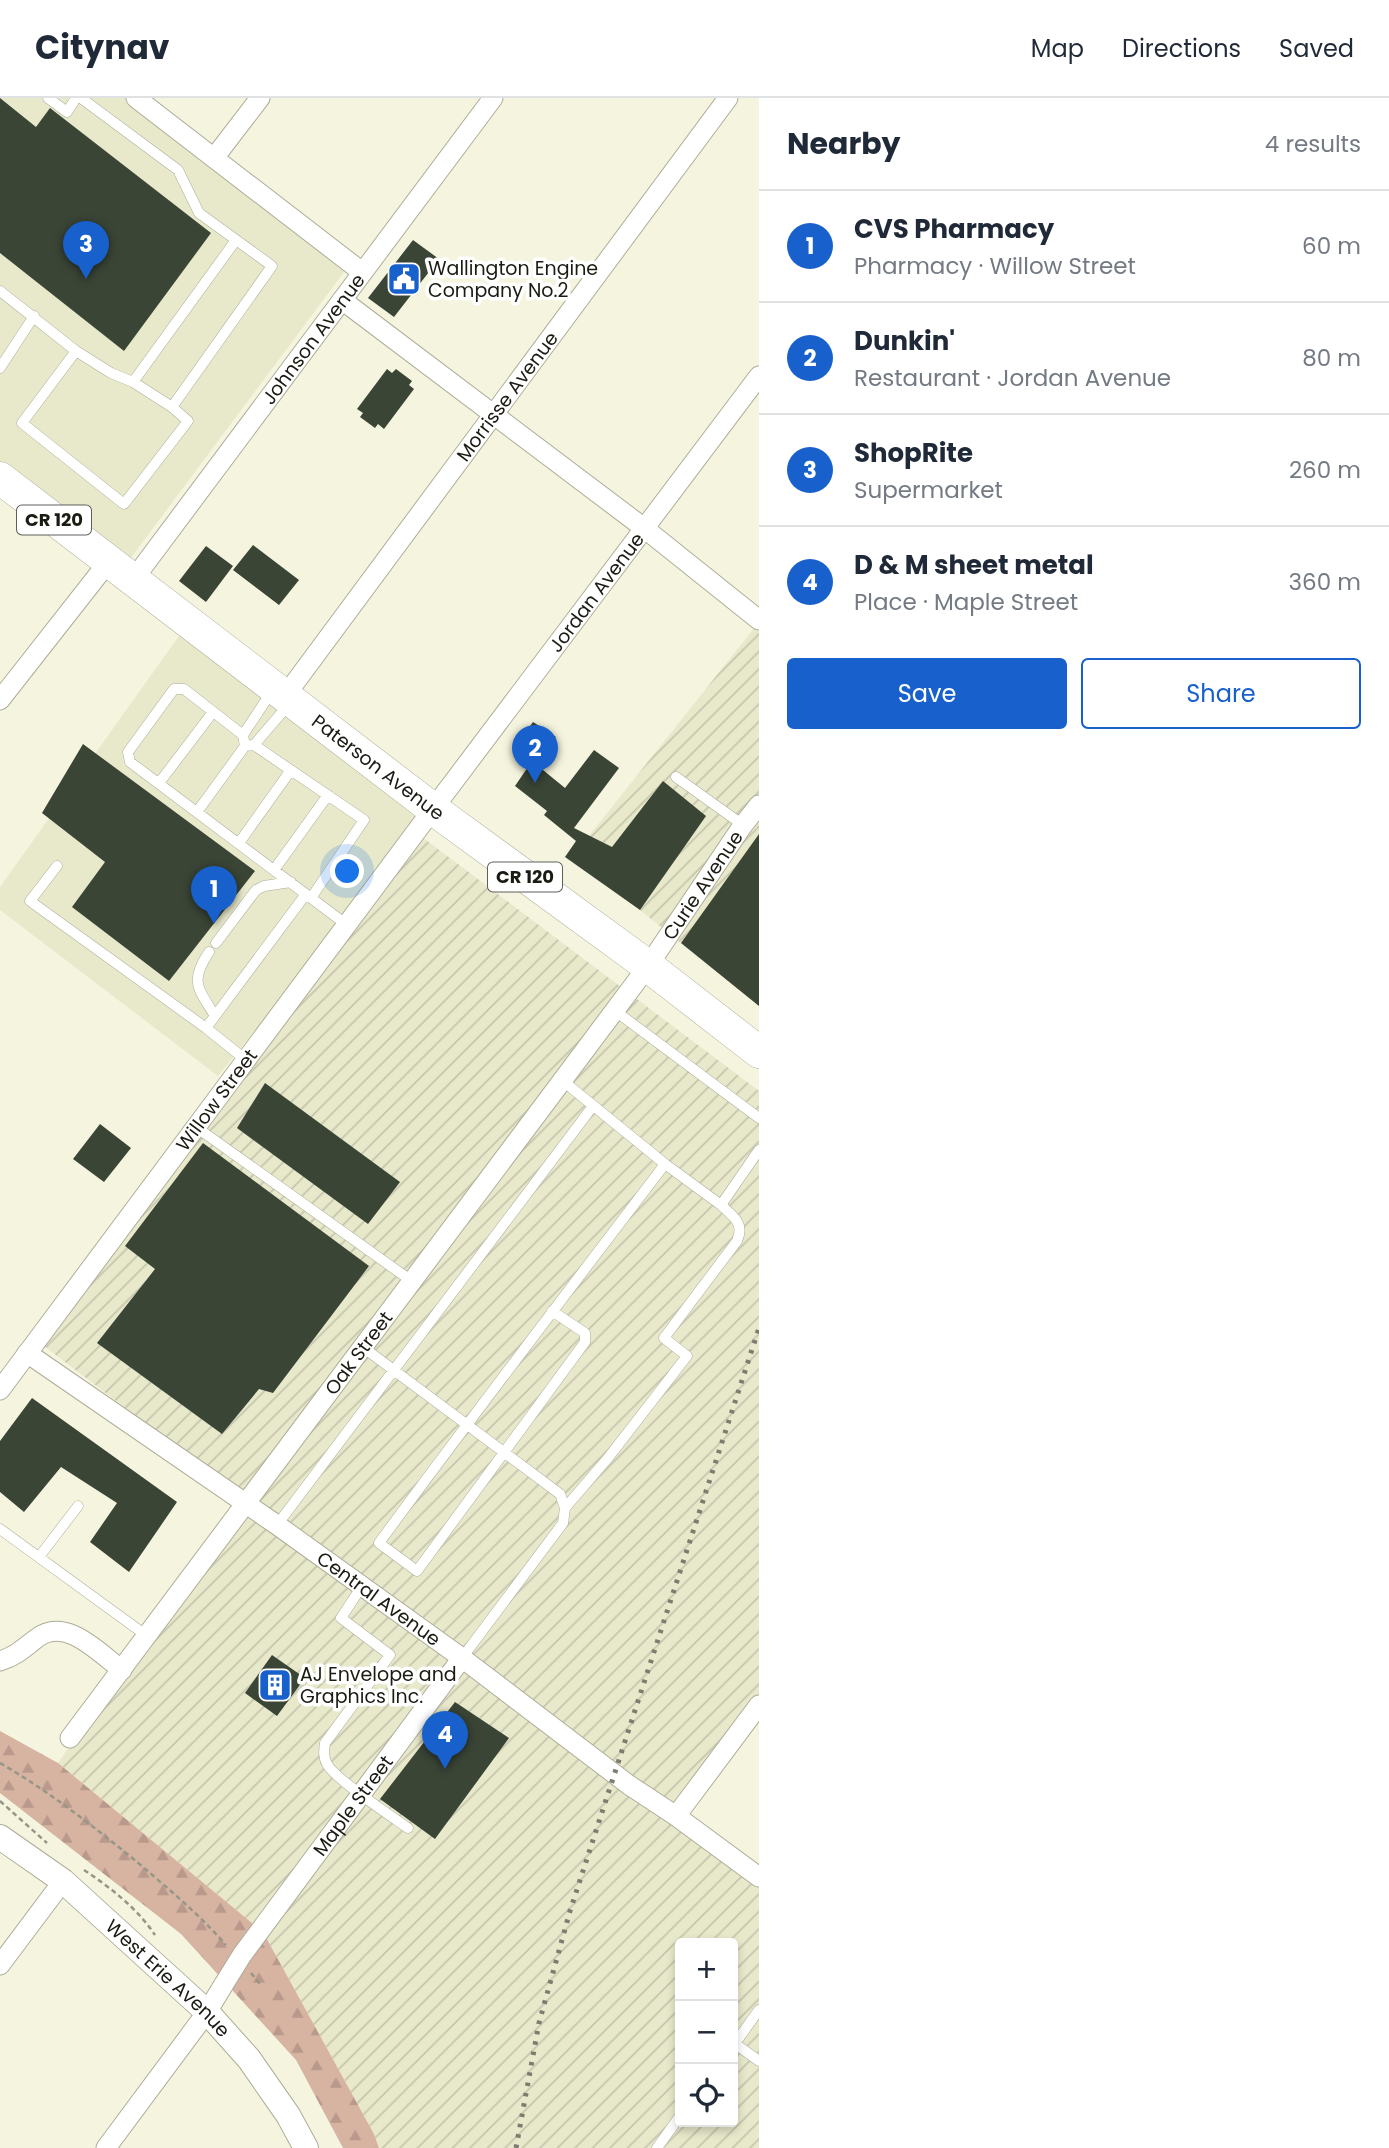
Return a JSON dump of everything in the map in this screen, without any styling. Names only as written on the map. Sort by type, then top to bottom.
[{"type":"main road","name":"Paterson Avenue","points":[[0,478],[433,809],[759,1052]]},
{"type":"street","points":[[136,98],[362,272]]},
{"type":"street","points":[[215,159],[260,98]]},
{"type":"street","name":"Johnson Avenue","points":[[0,700],[121,571],[342,300],[493,98]]},
{"type":"street","name":"Morrisse Avenue","points":[[283,695],[728,98]]},
{"type":"street","points":[[342,300],[644,528],[759,620]]},
{"type":"street","name":"Jordan Avenue","points":[[433,809],[758,379]]},
{"type":"street","name":"Curie Avenue","points":[[648,967],[759,805]]},
{"type":"street","name":"Willow Street","points":[[0,1390],[433,809]]},
{"type":"street","name":"Oak Street","points":[[70,1738],[648,967]]},
{"type":"street","name":"Central Avenue","points":[[27,1353],[277,1525],[462,1658],[629,1785],[759,1877]]},
{"type":"street","points":[[0,1661],[13,1657],[47,1633],[59,1631],[80,1638],[122,1670]]},
{"type":"street","name":"Maple Street","points":[[106,2148],[206,2012],[224,1984],[237,1955],[262,1927],[462,1658]]},
{"type":"street","points":[[676,1816],[759,1705]]},
{"type":"street","name":"West Erie Avenue","points":[[0,1837],[64,1881],[206,2012],[249,2059],[288,2115],[306,2148]]},
{"type":"street","points":[[0,1965],[64,1881]]},
{"type":"lane","points":[[48,98],[67,112],[79,98],[177,170],[199,213],[272,266],[172,407]]},
{"type":"lane","points":[[133,382],[236,240]]},
{"type":"lane","points":[[1,295],[34,316],[76,351],[111,373],[133,382],[172,407],[188,421],[124,504],[22,423],[76,351]]},
{"type":"lane","points":[[0,368],[34,316]]},
{"type":"lane","points":[[206,1028],[309,896],[364,820],[291,770],[249,746],[243,735],[184,689],[174,689],[128,751],[130,762],[239,843],[274,870],[309,896],[347,925]]},
{"type":"lane","points":[[243,735],[283,695]]},
{"type":"lane","points":[[197,812],[249,746],[283,695]]},
{"type":"lane","points":[[159,783],[214,712]]},
{"type":"lane","points":[[239,843],[291,770]]},
{"type":"lane","points":[[676,777],[743,825]]},
{"type":"lane","points":[[274,870],[327,795]]},
{"type":"lane","points":[[57,866],[30,901],[246,1060]]},
{"type":"lane","points":[[215,1016],[198,987],[199,968],[256,890],[290,882]]},
{"type":"lane","points":[[614,1010],[759,1118]]},
{"type":"lane","points":[[563,1081],[665,1164],[721,1205],[739,1222],[741,1232],[664,1338],[687,1356],[608,1458],[565,1508]]},
{"type":"lane","points":[[277,1525],[593,1106]]},
{"type":"lane","points":[[196,1127],[413,1282]]},
{"type":"lane","points":[[721,1205],[759,1150]]},
{"type":"lane","points":[[552,1311],[585,1333],[585,1342],[417,1571],[379,1543],[466,1424],[552,1311],[665,1164]]},
{"type":"lane","points":[[364,1348],[561,1494],[565,1508],[563,1523],[462,1658]]},
{"type":"lane","points":[[39,1557],[78,1506]]},
{"type":"lane","points":[[0,1529],[148,1636]]},
{"type":"lane","points":[[362,1586],[341,1618],[390,1655],[325,1743],[323,1753],[327,1765],[360,1794],[408,1828]]},
{"type":"lane","points":[[738,2039],[759,2010]]},
{"type":"lane","points":[[738,2047],[759,2061]]},
{"type":"lane","points":[[657,2148],[675,2123]]},
{"type":"path","points":[[0,1763],[33,1782],[180,1898],[237,1955],[260,1983]]},
{"type":"shaded area","points":[[0,98],[137,98],[350,264],[121,571],[0,478]]},
{"type":"shaded area","points":[[189,622],[433,809],[218,1076],[0,910],[0,887]]},
{"type":"shaded area","points":[[759,622],[759,1006],[573,856]]},
{"type":"shaded area","points":[[418,834],[759,1091],[759,1719],[683,1821],[759,1875],[759,2148],[379,2148],[374,2134],[263,1932],[58,1763],[245,1499],[40,1343]]},
{"type":"green space","points":[[0,1731],[58,1763],[263,1932],[374,2134],[379,2148],[343,2148],[296,2060],[181,1934],[0,1793]]},
{"type":"building","points":[[0,98],[36,127],[50,108],[211,233],[124,351],[0,253]]},
{"type":"building","points":[[413,240],[439,259],[394,317],[368,298]]},
{"type":"building","points":[[387,369],[392,373],[396,369],[412,381],[409,385],[414,389],[384,429],[378,424],[375,428],[360,417],[363,413],[357,409]]},
{"type":"building","points":[[253,545],[299,580],[279,605],[233,570]]},
{"type":"building","points":[[206,546],[233,566],[206,602],[179,581]]},
{"type":"building","points":[[533,722],[556,737],[542,754],[522,738]]},
{"type":"building","points":[[83,744],[255,871],[169,981],[72,907],[105,862],[42,813]]},
{"type":"building","points":[[594,750],[619,768],[574,828],[612,847],[663,781],[706,816],[640,910],[565,857],[576,841],[544,815],[547,811],[515,786],[532,761],[565,788]]},
{"type":"building","points":[[759,834],[759,1006],[681,943]]},
{"type":"building","points":[[265,1083],[400,1182],[368,1224],[237,1128]]},
{"type":"building","points":[[100,1124],[131,1148],[104,1182],[73,1159]]},
{"type":"building","points":[[203,1143],[369,1266],[273,1393],[259,1389],[222,1434],[97,1343],[155,1269],[125,1246]]},
{"type":"building","points":[[32,1398],[177,1502],[129,1572],[90,1542],[117,1503],[61,1467],[24,1512],[0,1492],[0,1441]]},
{"type":"building","name":"AJ Envelope and Graphics Inc.","points":[[272,1655],[305,1678],[277,1716],[245,1693]]},
{"type":"building","points":[[455,1702],[509,1738],[435,1839],[380,1799]]},
{"type":"railway","points":[[516,2148],[539,2023],[570,1911],[759,1328]]},
{"type":"place","name":"ShopRite","points":[[86,279]]},
{"type":"place","name":"Wallington Engine Company No.2","points":[[404,279]]},
{"type":"place","name":"Dunkin'","points":[[535,783]]},
{"type":"place","name":"CVS Pharmacy","points":[[214,924]]},
{"type":"place","name":"AJ Envelope and Graphics Inc.","points":[[275,1685]]},
{"type":"place","name":"D & M sheet metal","points":[[445,1769]]}]
